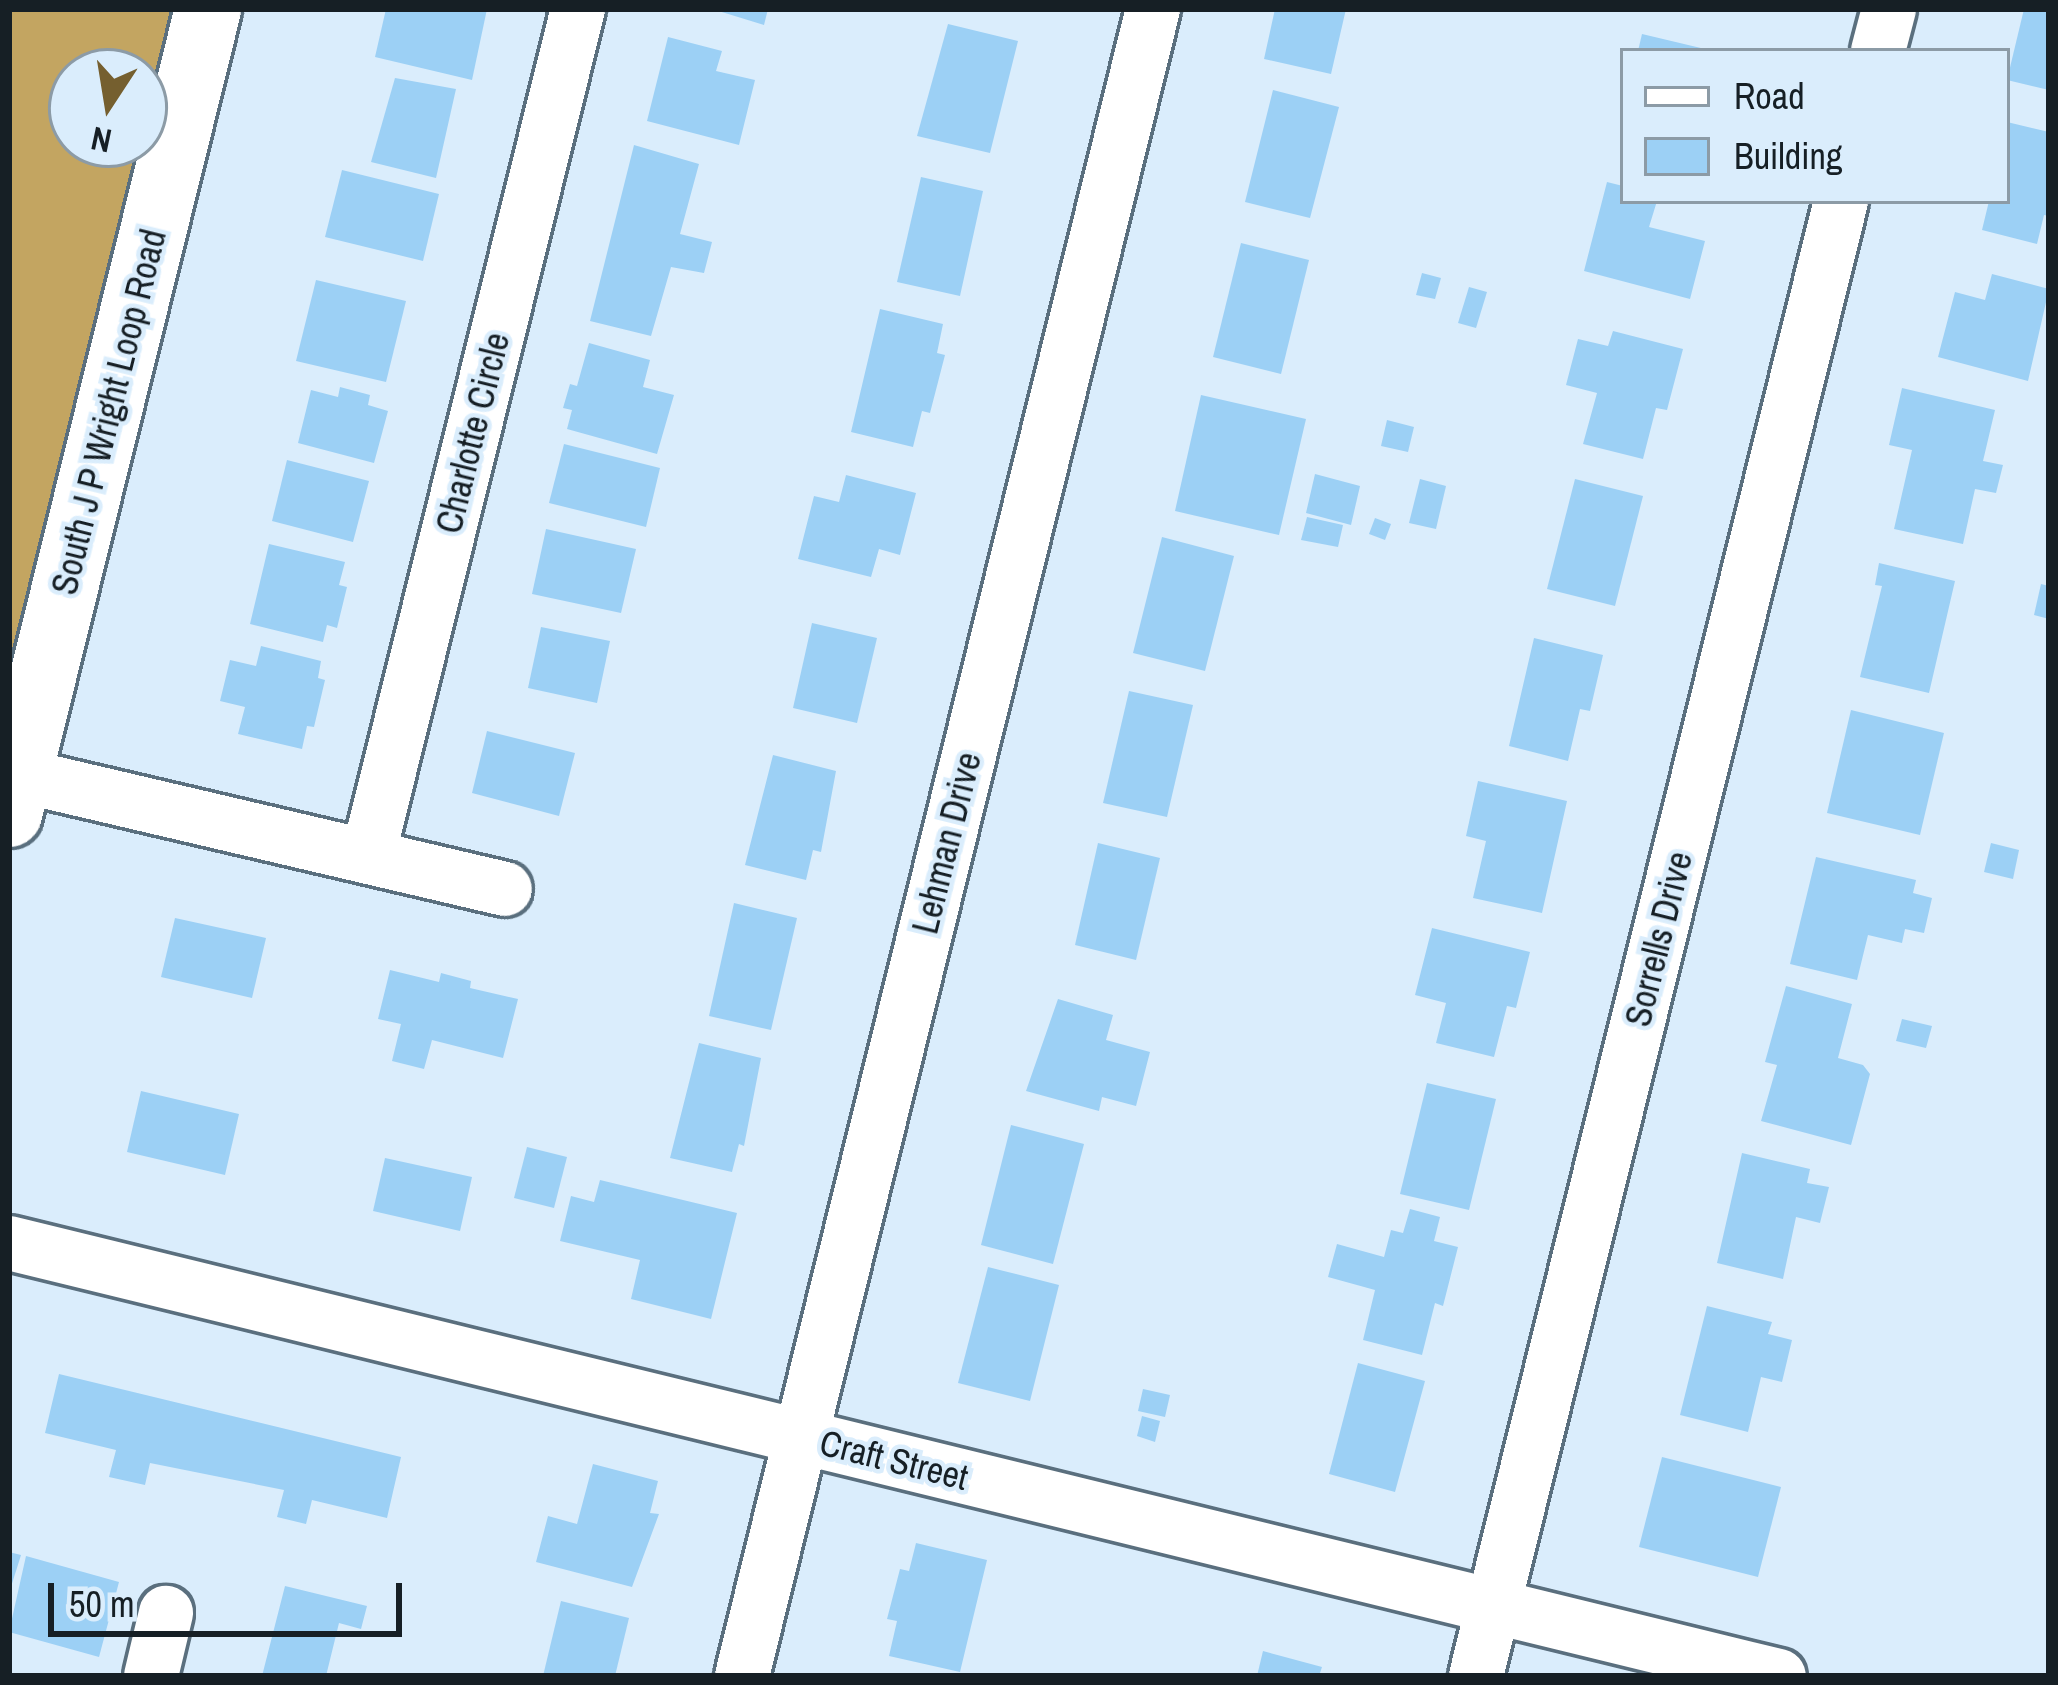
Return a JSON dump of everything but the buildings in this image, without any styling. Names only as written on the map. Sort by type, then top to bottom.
[{"type":"main road","name":"South J P Wright Loop Road","points":[[14,795],[208,9]]},
{"type":"street","name":"Charlotte Circle","points":[[368,856],[578,9]]},
{"type":"street","name":"Lehman Drive","points":[[742,1676],[1153,9]]},
{"type":"street","points":[[1880,48],[1889,9]]},
{"type":"street","name":"Sorrells Drive","points":[[1476,1676],[1840,204]]},
{"type":"street","points":[[14,795],[368,856],[506,889]]},
{"type":"street","name":"Craft Street","points":[[9,1243],[1780,1676]]},
{"type":"street","points":[[151,1676],[166,1613]]},
{"type":"shaded area","points":[[9,9],[214,9],[9,844]]}]
